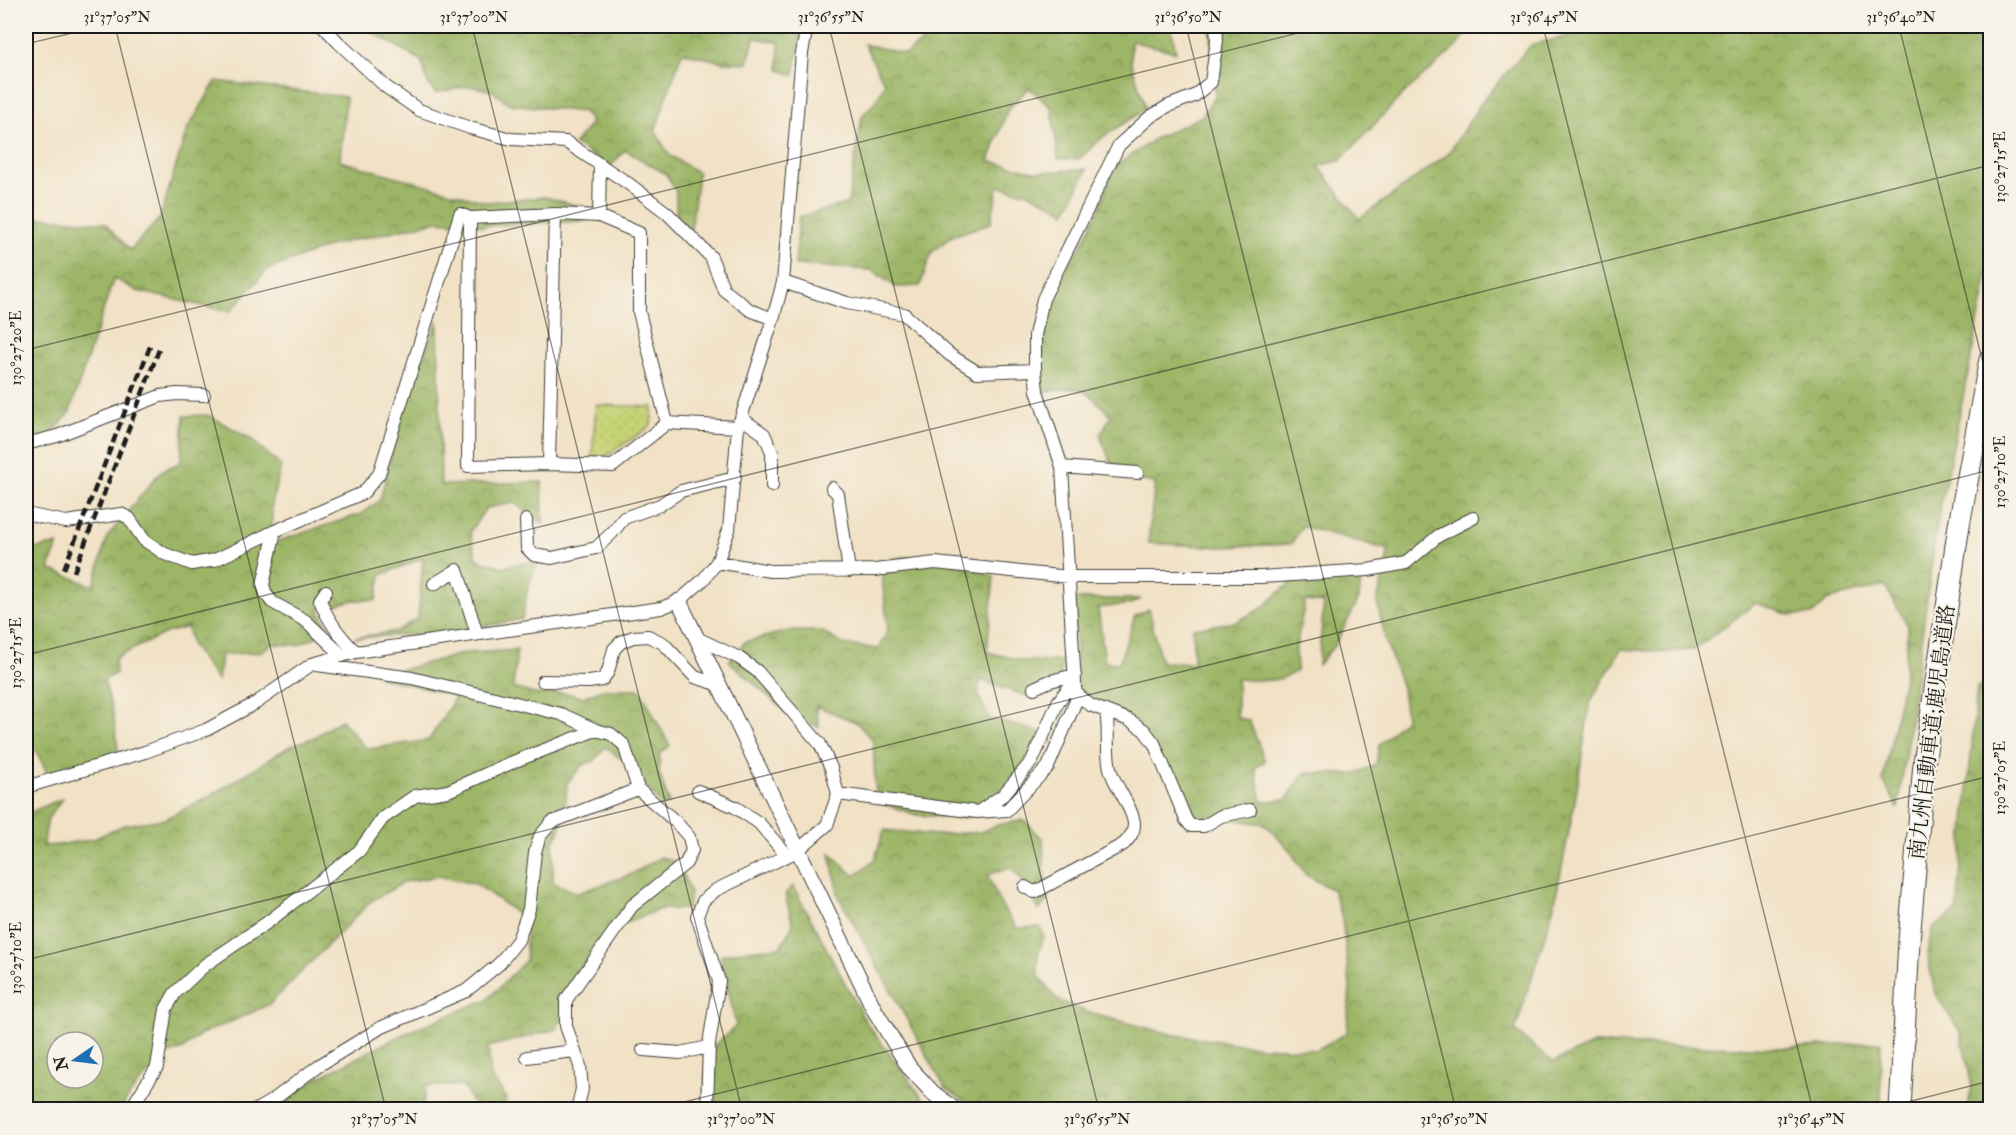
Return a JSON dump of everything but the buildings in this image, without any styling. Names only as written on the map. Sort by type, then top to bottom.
[{"type":"highway","name":"南九州自動車道;鹿児島道路","points":[[1900,1110],[1909,941],[1924,764],[1959,525],[1990,359]]},
{"type":"street","points":[[323,26],[386,87],[420,110],[470,128],[512,139],[566,142],[629,184],[667,213],[711,257],[724,290],[750,310],[773,319]]},
{"type":"street","points":[[26,787],[145,752],[206,730],[256,703],[312,664],[356,652],[661,608],[679,601],[703,580],[717,562],[729,530],[739,422],[783,282],[802,53],[807,26]]},
{"type":"street","points":[[838,794],[977,812],[1007,810],[1048,767],[1076,701],[1076,693],[1062,467],[1037,391],[1035,370],[1035,335],[1043,299],[1119,145],[1150,117],[1168,106],[1194,96],[1211,82],[1217,40],[1216,26]]},
{"type":"street","points":[[599,216],[600,165]]},
{"type":"street","points":[[26,514],[66,522],[121,514],[129,518],[144,540],[165,554],[192,564],[216,560],[275,531],[363,493],[379,474],[460,214],[470,218],[555,214],[599,216],[639,233],[639,312],[667,423]]},
{"type":"street","points":[[549,464],[555,214]]},
{"type":"street","points":[[470,218],[468,466],[549,464],[613,466],[667,423],[739,422],[764,434],[772,452],[772,486]]},
{"type":"street","points":[[783,282],[847,303],[904,314],[950,356],[976,372],[1035,370]]},
{"type":"street","points":[[26,444],[57,436],[160,396],[204,395]]},
{"type":"street","points":[[1062,467],[1137,473]]},
{"type":"street","points":[[526,520],[527,548],[534,555],[552,558],[596,548],[624,518],[660,505],[681,491],[735,478]]},
{"type":"street","points":[[832,488],[838,494],[849,570]]},
{"type":"street","points":[[717,562],[771,571],[875,570],[935,563],[1068,577],[1261,577],[1368,570],[1406,563],[1438,537],[1473,518]]},
{"type":"street","points":[[275,531],[263,585],[266,594],[272,602],[306,621],[343,656]]},
{"type":"street","points":[[434,584],[457,570],[477,634]]},
{"type":"street","points":[[326,591],[320,600],[324,611],[341,638],[356,652]]},
{"type":"street","points":[[679,601],[792,854],[874,1010],[909,1067],[933,1093],[955,1110]]},
{"type":"street","points":[[543,681],[602,680],[608,672],[614,649],[621,642],[633,637],[648,636],[663,643],[695,677],[717,684]]},
{"type":"street","points":[[697,638],[739,658],[757,671],[820,744],[831,768],[838,794],[827,825],[792,854],[716,890],[703,901],[697,916],[719,981],[709,1047],[707,1110]]},
{"type":"street","points":[[312,664],[412,678],[561,714],[596,730],[611,734],[624,745],[638,789],[676,822],[689,837],[692,850],[686,863],[632,906],[566,1000],[566,1026],[580,1066],[582,1089],[577,1110]]},
{"type":"street","points":[[1034,688],[1050,681],[1075,677]]},
{"type":"street","points":[[977,812],[1003,795],[1032,761],[1058,702],[1075,677]]},
{"type":"street","points":[[1076,693],[1090,705],[1129,720],[1144,730],[1154,743],[1186,820],[1191,826],[1204,826],[1221,816],[1250,810]]},
{"type":"street","points":[[1025,887],[1034,892],[1037,891],[1125,844],[1133,834],[1134,821],[1111,773],[1106,712]]},
{"type":"street","points":[[130,1110],[157,1067],[166,1009],[175,993],[205,965],[269,921],[358,851],[383,818],[415,796],[448,791],[513,762],[596,730]]},
{"type":"street","points":[[256,1110],[318,1066],[380,1028],[466,991],[499,964],[518,940],[529,909],[535,852],[540,836],[552,822],[638,789]]},
{"type":"street","points":[[698,791],[735,807],[759,823],[792,854]]},
{"type":"street","points":[[643,1050],[680,1053],[709,1047]]},
{"type":"street","points":[[526,1057],[574,1051]]},
{"type":"green space","points":[[361,26],[802,26],[794,75],[779,70],[779,42],[754,38],[748,63],[723,62],[682,52],[655,131],[669,155],[698,173],[691,230],[676,216],[676,192],[666,174],[625,150],[610,167],[574,144],[591,123],[584,112],[510,104],[492,91],[470,86],[435,93],[427,81],[421,60]]},
{"type":"green space","points":[[930,26],[1171,26],[1176,52],[1131,41],[1131,62],[1146,109],[1103,137],[1079,159],[1058,159],[1052,108],[1029,88],[1008,109],[989,161],[1038,172],[1087,169],[1066,212],[1032,194],[998,186],[991,223],[952,236],[932,252],[920,286],[896,287],[871,270],[795,265],[799,217],[848,203],[862,116],[875,102],[885,84],[864,44],[905,54],[921,43]]},
{"type":"green space","points":[[1210,26],[1473,26],[1454,49],[1403,94],[1340,161],[1318,166],[1359,219],[1448,154],[1483,100],[1531,45],[1612,26],[1990,26],[1990,265],[1938,519],[1898,808],[1883,780],[1904,677],[1908,626],[1885,586],[1829,599],[1812,615],[1790,615],[1756,603],[1693,650],[1666,652],[1621,649],[1590,703],[1575,801],[1554,906],[1515,1031],[1553,1062],[1594,1044],[1791,1048],[1881,1042],[1881,1109],[976,1109],[945,1088],[839,897],[830,853],[855,876],[875,859],[884,830],[936,835],[980,832],[998,825],[1024,820],[1043,839],[1048,899],[1039,910],[1024,882],[1010,867],[988,875],[999,902],[1017,928],[1040,927],[1044,936],[1038,955],[1038,975],[1057,1000],[1093,1014],[1175,1035],[1262,1047],[1316,1050],[1347,1033],[1350,987],[1342,918],[1333,890],[1306,875],[1289,849],[1265,824],[1229,819],[1194,825],[1169,769],[1138,734],[1100,713],[1077,686],[1074,599],[1141,599],[1130,604],[1098,608],[1105,662],[1119,663],[1135,616],[1149,609],[1161,662],[1193,663],[1193,628],[1236,622],[1261,609],[1291,582],[1309,583],[1361,576],[1359,599],[1334,646],[1318,665],[1324,603],[1305,601],[1296,647],[1297,670],[1276,680],[1237,679],[1237,718],[1249,720],[1265,761],[1255,768],[1262,802],[1287,799],[1304,773],[1354,774],[1376,765],[1379,745],[1406,718],[1402,688],[1386,642],[1377,602],[1389,550],[1302,526],[1291,544],[1222,547],[1148,543],[1155,483],[1123,475],[1113,465],[1100,435],[1111,416],[1082,390],[1043,392],[1040,372],[1048,296],[1084,241],[1102,202],[1113,168],[1156,138],[1202,116],[1216,95]]},
{"type":"green space","points":[[216,81],[346,97],[340,161],[487,202],[545,197],[594,210],[585,221],[483,226],[438,221],[332,245],[267,270],[230,312],[137,291],[114,278],[69,414],[36,451],[26,452],[26,216],[105,223],[130,250],[160,218],[187,130]]},
{"type":"green space","points":[[438,320],[441,485],[542,482],[543,524],[514,503],[486,508],[470,532],[477,559],[502,567],[537,561],[528,588],[522,619],[454,632],[354,638],[397,631],[418,618],[423,558],[381,575],[376,600],[355,600],[319,609],[329,631],[298,645],[272,644],[260,652],[221,655],[218,681],[192,646],[187,627],[166,633],[115,658],[116,673],[104,680],[113,713],[119,756],[50,778],[26,732],[26,544],[30,550],[58,544],[49,569],[94,586],[107,537],[161,471],[181,462],[184,416],[208,415],[250,438],[281,466],[272,502],[272,543],[361,514],[380,500],[415,376]]},
{"type":"green space","points":[[596,405],[653,407],[651,424],[606,456],[592,458]]},
{"type":"green space","points":[[904,557],[945,560],[994,576],[987,652],[1024,661],[1061,661],[1061,691],[1029,697],[980,680],[978,695],[990,719],[1040,732],[1033,751],[987,814],[960,818],[917,815],[876,802],[873,741],[856,722],[816,706],[819,727],[786,712],[729,661],[745,642],[788,631],[821,631],[842,644],[878,649],[888,630],[880,561]]},
{"type":"green space","points":[[517,650],[513,688],[534,694],[566,693],[583,697],[602,689],[640,689],[670,746],[660,753],[659,773],[669,803],[662,806],[627,763],[605,747],[594,761],[583,765],[567,783],[565,812],[553,843],[553,883],[578,893],[632,874],[661,857],[678,863],[690,891],[688,909],[661,909],[613,928],[589,951],[589,971],[569,1002],[557,1029],[488,1047],[491,1077],[507,1098],[502,1109],[476,1109],[463,1086],[426,1086],[422,1109],[278,1109],[304,1085],[401,1035],[488,999],[526,960],[525,919],[476,884],[438,876],[404,882],[371,901],[270,1004],[201,1034],[183,1049],[166,1055],[137,1085],[120,1109],[26,1110],[26,814],[63,798],[48,818],[43,846],[94,839],[124,825],[165,819],[212,795],[290,746],[313,738],[341,720],[367,749],[429,740],[456,696],[378,677],[466,653]]},
{"type":"green space","points":[[1990,682],[1990,1109],[1966,1109],[1972,1087],[1961,1033],[1935,994],[1927,952],[1933,928],[1957,911],[1977,687]]},
{"type":"green space","points":[[793,886],[867,1024],[931,1109],[705,1110],[707,1052],[736,1026],[721,955],[780,947],[793,925],[785,894]]},
{"type":"railway","points":[[64,569],[151,344]]},
{"type":"railway","points":[[74,572],[160,347]]}]
